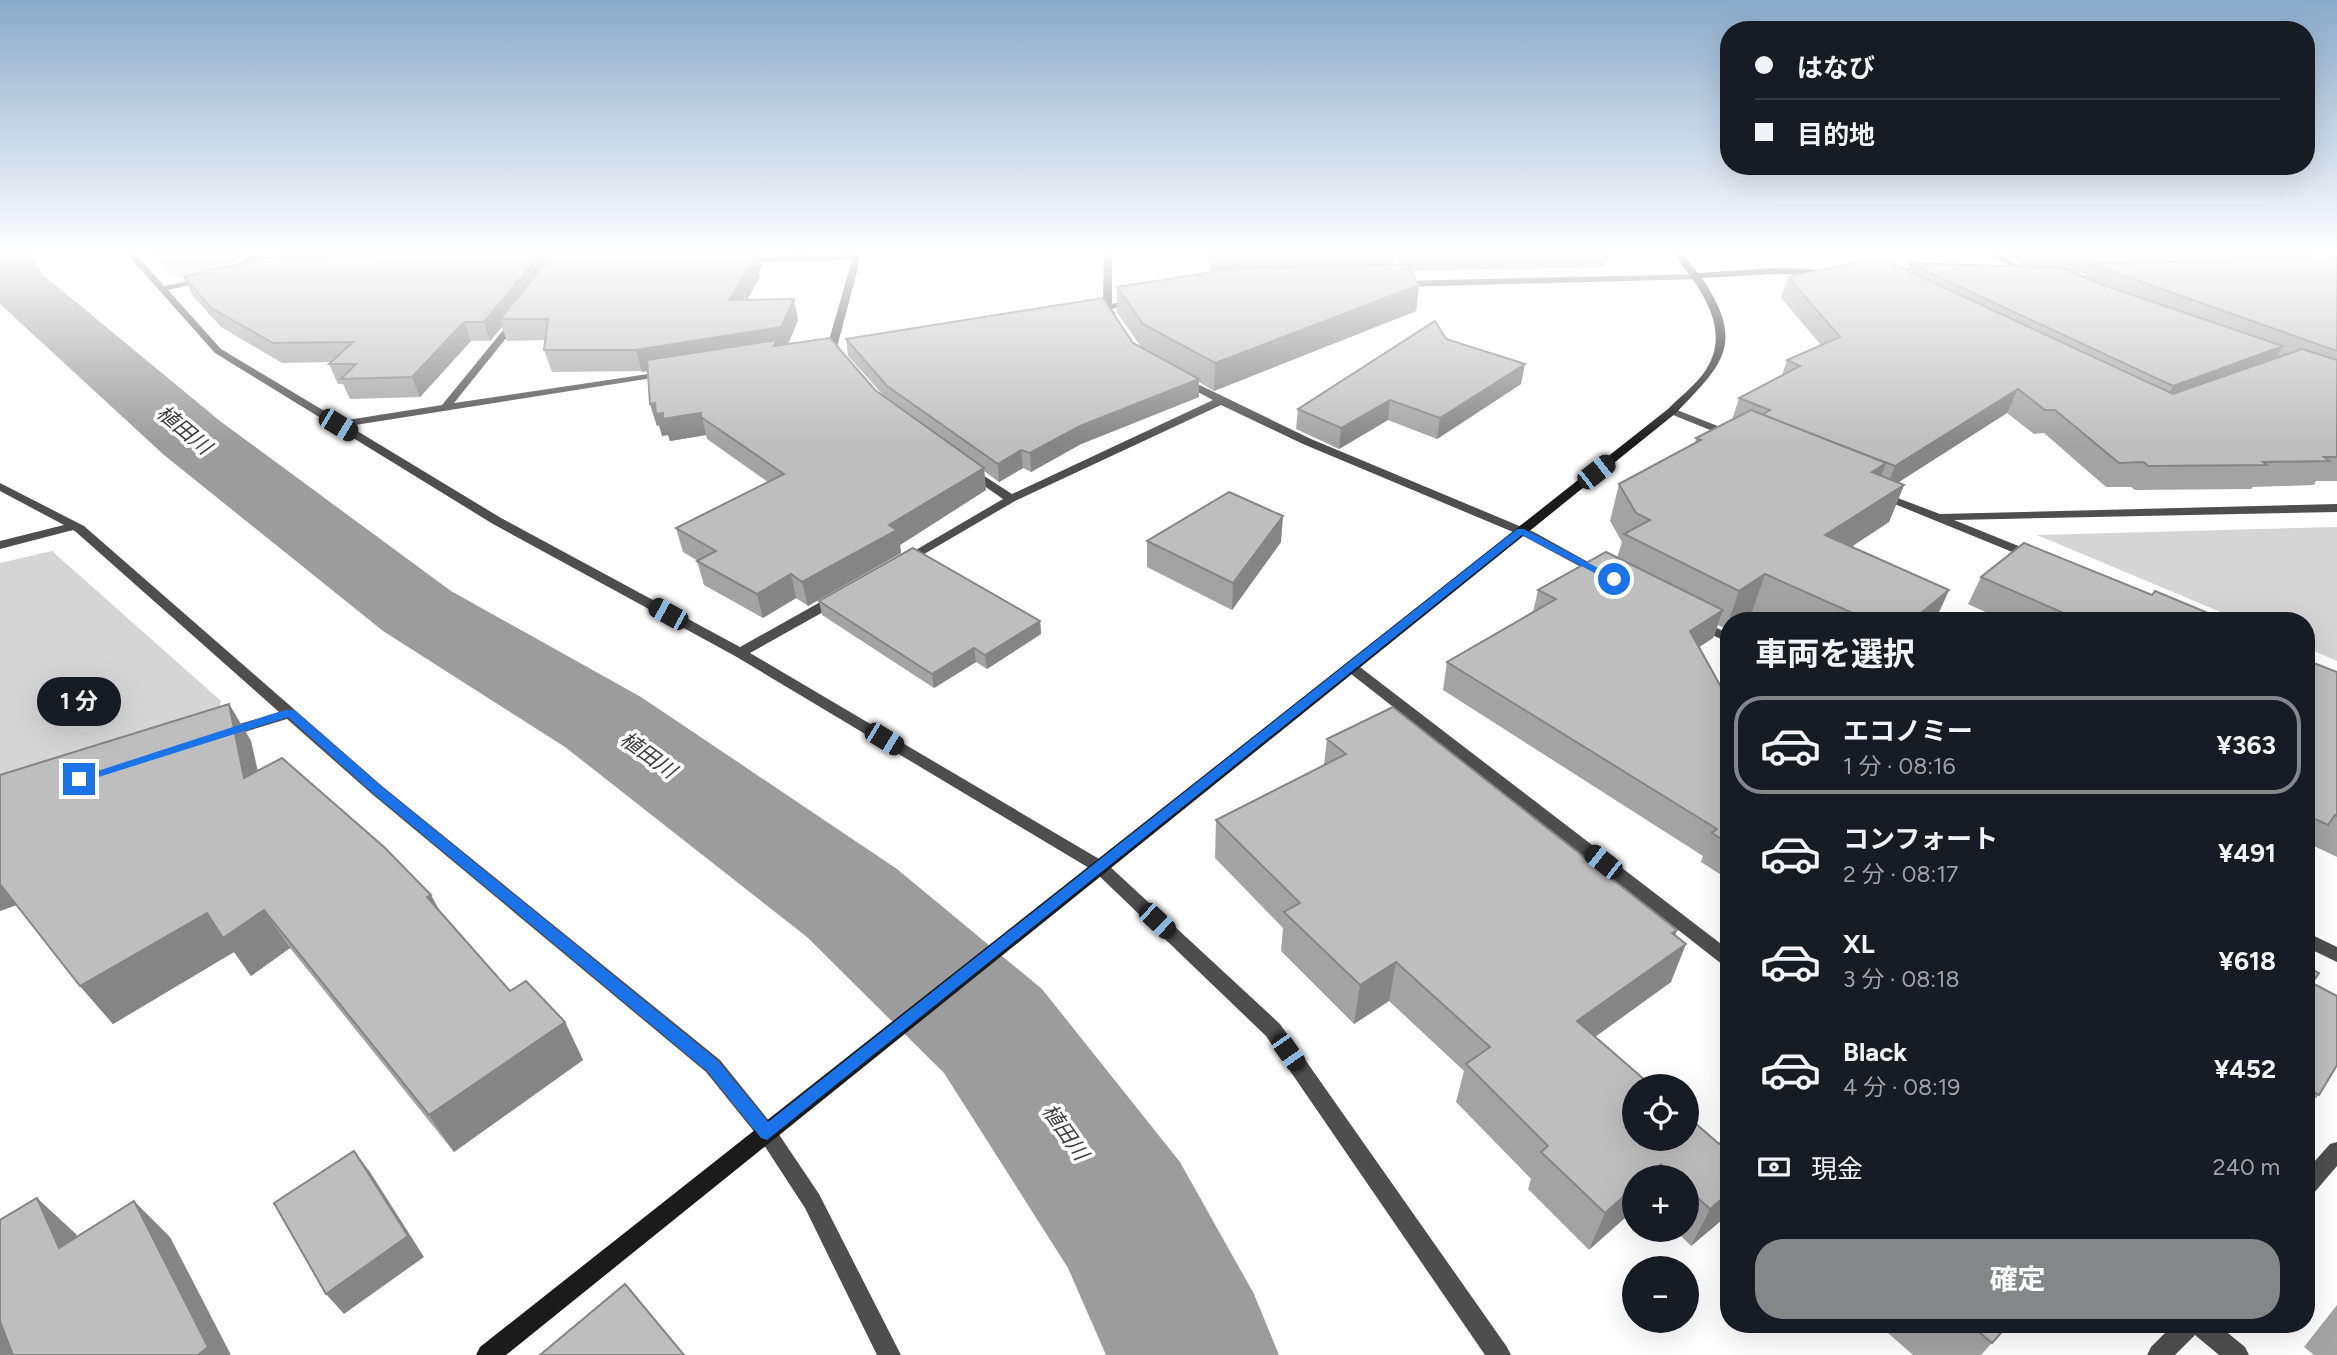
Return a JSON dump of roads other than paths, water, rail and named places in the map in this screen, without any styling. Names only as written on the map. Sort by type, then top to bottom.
[{"type":"street","points":[[187,316],[218,351],[497,521],[740,653],[1100,867],[1273,1030],[1499,1355]]},
{"type":"street","points":[[445,408],[518,316]]},
{"type":"street","points":[[832,347],[841,316]]},
{"type":"street","points":[[1113,316],[1120,327]]},
{"type":"street","points":[[488,1355],[1672,411],[1711,370],[1721,338],[1717,316]]},
{"type":"street","points":[[818,349],[845,345]]},
{"type":"street","points":[[832,347],[849,367]]},
{"type":"street","points":[[338,425],[680,371]]},
{"type":"street","points":[[1173,375],[1220,401],[1384,476],[1521,531],[1607,576]]},
{"type":"street","points":[[893,566],[1011,499],[1220,401]]},
{"type":"street","points":[[1672,411],[1748,441]]},
{"type":"street","points":[[965,468],[1011,499]]},
{"type":"street","points":[[0,486],[74,526],[377,790],[713,1066],[769,1131],[812,1201],[888,1355]]},
{"type":"street","points":[[1862,487],[2050,564]]},
{"type":"street","points":[[1937,517],[2337,508]]},
{"type":"street","points":[[0,545],[74,526]]},
{"type":"street","points":[[740,653],[846,593]]},
{"type":"street","points":[[1680,614],[1720,634]]},
{"type":"street","points":[[1351,667],[1720,953]]},
{"type":"street","points":[[211,738],[290,713]]},
{"type":"street","points":[[2315,944],[2337,955]]},
{"type":"street","points":[[2315,1177],[2337,1151]]},
{"type":"street","points":[[2158,1355],[2181,1333]]},
{"type":"street","points":[[2210,1333],[2237,1355]]},
{"type":"waterway","name":"植田川","points":[[52,316],[192,438],[417,611],[603,722],[852,903],[993,1031],[1124,1215],[1193,1355]]}]
